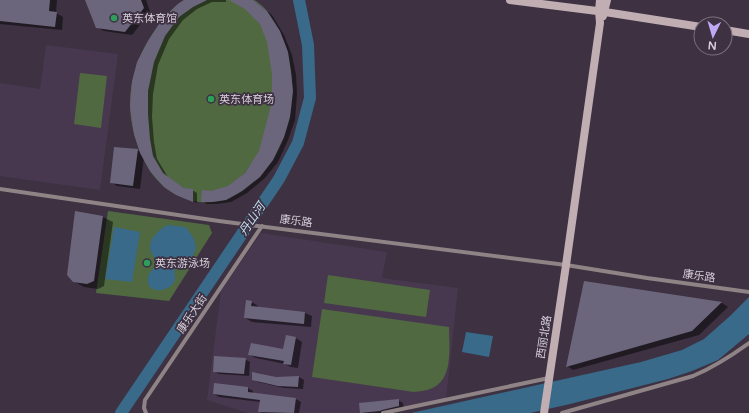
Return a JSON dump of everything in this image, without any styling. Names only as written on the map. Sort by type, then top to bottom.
[{"type":"street","points":[[510,0],[693,26]]},
{"type":"street","points":[[600,0],[602,12]]},
{"type":"street","points":[[602,12],[607,0]]},
{"type":"street","name":"西丽北路","points":[[544,413],[602,12]]},
{"type":"street","points":[[733,31],[749,34]]},
{"type":"street","name":"康乐路","points":[[0,190],[219,221],[566,264],[647,278],[749,292]]},
{"type":"street","name":"康乐大街","points":[[146,413],[144,408],[145,400],[262,226]]},
{"type":"street","points":[[562,413],[693,376],[724,361],[749,342]]},
{"type":"street","points":[[383,413],[549,378]]},
{"type":"shaded area","points":[[46,45],[118,54],[100,190],[0,176],[0,83],[40,89]]},
{"type":"shaded area","points":[[261,233],[387,252],[382,278],[458,288],[446,399],[375,413],[248,413],[207,400],[221,291]]},
{"type":"green space","name":"英东体育场","points":[[184,0],[254,0],[268,12],[272,18],[284,41],[288,56],[291,71],[292,102],[286,132],[280,146],[273,160],[258,178],[238,194],[225,200],[201,202],[190,200],[169,191],[152,174],[146,164],[138,147],[133,130],[130,113],[130,96],[138,63],[145,46],[155,30],[172,10]]},
{"type":"green space","points":[[80,73],[107,76],[101,128],[74,124]]},
{"type":"green space","name":"英东游泳场","points":[[108,211],[209,225],[212,233],[169,301],[96,293]]},
{"type":"green space","points":[[328,275],[430,290],[426,317],[324,303]]},
{"type":"green space","points":[[322,309],[449,327],[447,371],[443,379],[438,385],[430,389],[414,392],[312,377]]},
{"type":"water","points":[[168,225],[185,227],[193,237],[196,245],[194,254],[191,258],[176,268],[175,280],[172,285],[165,289],[156,290],[149,286],[148,281],[155,262],[150,244],[157,232]]},
{"type":"water","points":[[114,227],[140,232],[132,282],[105,279]]},
{"type":"water","points":[[749,297],[749,334],[718,360],[692,371],[668,379],[530,413],[411,413],[641,362],[682,350],[704,339]]},
{"type":"water","points":[[466,332],[493,336],[489,357],[462,352]]},
{"type":"building","points":[[0,0],[50,0],[49,11],[57,12],[55,27],[0,21]]},
{"type":"building","name":"英东体育馆","points":[[85,0],[141,0],[144,8],[125,32],[96,28]]},
{"type":"building","points":[[184,0],[207,0],[193,7],[179,17],[165,36],[154,62],[148,91],[148,114],[153,156],[163,173],[184,188],[193,189],[193,202],[176,195],[164,187],[150,171],[140,153],[134,134],[130,107],[132,82],[137,62],[161,21]]},
{"type":"building","points":[[229,0],[253,0],[267,11],[280,31],[288,52],[291,72],[293,91],[290,117],[284,137],[273,160],[260,177],[242,191],[226,200],[201,202],[202,190],[211,191],[228,186],[245,173],[259,151],[272,102],[272,74],[267,42],[260,24],[245,9]]},
{"type":"building","points":[[114,147],[138,149],[133,186],[110,183]]},
{"type":"building","points":[[75,211],[103,216],[94,281],[87,284],[73,282],[67,275]]},
{"type":"building","points":[[584,281],[722,302],[692,331],[566,367]]},
{"type":"building","points":[[246,300],[252,301],[251,306],[305,312],[304,324],[244,318]]},
{"type":"building","points":[[286,335],[296,337],[291,365],[283,364],[284,361],[248,355],[251,343],[283,349]]},
{"type":"building","points":[[214,356],[246,358],[244,374],[213,372]]},
{"type":"building","points":[[252,372],[276,377],[299,376],[298,387],[278,386],[252,380]]},
{"type":"building","points":[[214,383],[248,387],[248,392],[296,398],[294,413],[258,412],[260,400],[213,394]]},
{"type":"building","points":[[399,399],[399,406],[380,411],[360,413],[359,403]]},
{"type":"waterway","name":"丹山河","points":[[121,413],[279,179],[298,143],[310,98],[308,45],[299,0]]},
{"type":"place","name":"英东体育馆","points":[[114,18]]},
{"type":"place","name":"英东体育场","points":[[211,99]]},
{"type":"place","name":"英东游泳场","points":[[147,263]]}]
